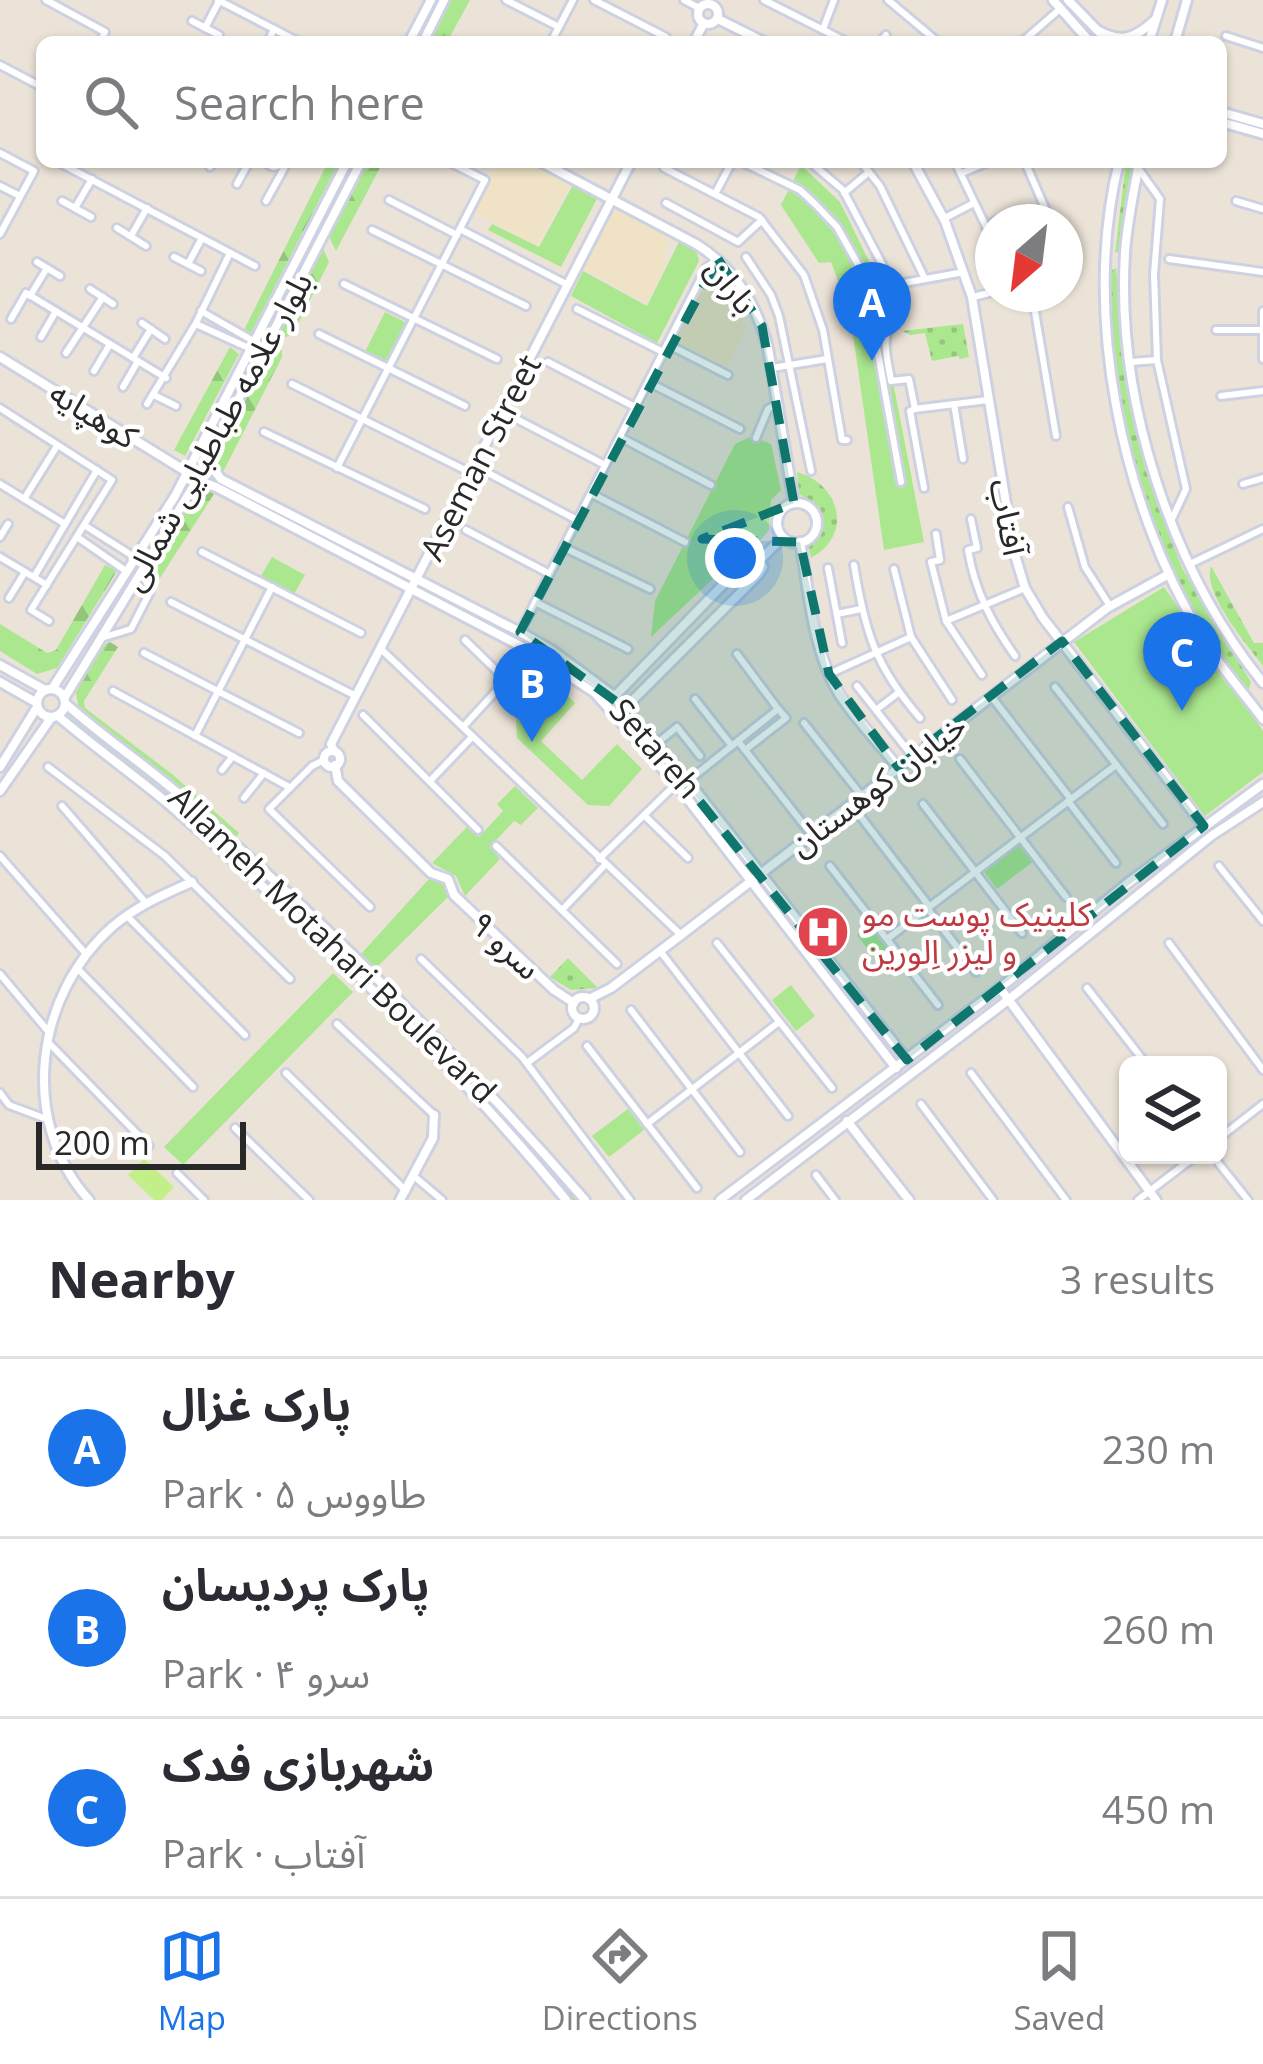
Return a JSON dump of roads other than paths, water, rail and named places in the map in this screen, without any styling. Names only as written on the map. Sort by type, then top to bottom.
[{"type":"street","points":[[46,0],[105,32],[103,36]]},
{"type":"street","points":[[205,28],[219,0],[287,36]]},
{"type":"street","points":[[412,36],[431,0]]},
{"type":"street","points":[[426,36],[444,0]]},
{"type":"street","points":[[506,0],[559,27]]},
{"type":"street","points":[[554,36],[573,0]]},
{"type":"street","points":[[594,0],[662,36]]},
{"type":"street","points":[[684,0],[699,8],[714,2],[718,19]]},
{"type":"street","points":[[764,0],[832,36]]},
{"type":"street","points":[[823,29],[834,0]]},
{"type":"street","points":[[888,0],[931,36]]},
{"type":"street","points":[[1151,36],[1162,0]]},
{"type":"street","points":[[1177,36],[1187,0]]},
{"type":"street","points":[[1060,3],[1102,36]]},
{"type":"street","points":[[1028,36],[1060,3]]},
{"type":"street","points":[[1060,3],[1085,36]]},
{"type":"street","points":[[699,8],[698,18],[704,23]]},
{"type":"street","points":[[697,36],[704,23],[718,19],[752,36]]},
{"type":"street","points":[[1133,36],[1156,19]]},
{"type":"street","points":[[191,21],[219,35]]},
{"type":"street","points":[[271,36],[274,29]]},
{"type":"street","points":[[1097,31],[1107,36]]},
{"type":"street","points":[[1227,36],[1263,48]]},
{"type":"street","points":[[0,65],[36,84]]},
{"type":"street","points":[[1227,114],[1263,124]]},
{"type":"street","points":[[1227,124],[1263,134]]},
{"type":"street","points":[[0,153],[34,171],[1,230]]},
{"type":"street","points":[[71,168],[255,266]]},
{"type":"street","points":[[237,184],[246,168]]},
{"type":"street","points":[[266,200],[284,168]]},
{"type":"street","name":"بلوار علامه طباطبایی شمالی","points":[[0,790],[55,717],[193,487],[344,168]]},
{"type":"street","name":"بلوار علامه طباطبایی شمالی","points":[[0,767],[188,472],[251,350],[260,343],[358,168]]},
{"type":"street","points":[[337,468],[485,180],[461,168]]},
{"type":"street","name":"باران","points":[[553,168],[718,259],[753,305],[772,368],[794,503]]},
{"type":"street","name":"Aseman Street","points":[[334,751],[331,744],[628,168]]},
{"type":"street","points":[[664,168],[762,220],[804,275],[816,303],[842,440],[847,440]]},
{"type":"street","points":[[715,194],[729,168]]},
{"type":"street","points":[[754,168],[800,190],[815,204],[837,226],[864,275],[901,482]]},
{"type":"street","points":[[817,168],[844,193],[893,285],[899,316],[888,324],[884,335],[891,381],[909,379],[914,409]]},
{"type":"street","points":[[866,168],[925,279]]},
{"type":"street","name":"آفتاب","points":[[916,168],[944,219],[972,298],[1014,553],[1024,588],[1204,826]]},
{"type":"street","points":[[944,219],[974,204],[959,168]]},
{"type":"street","points":[[962,173],[974,168]]},
{"type":"street","points":[[1028,168],[1043,204]]},
{"type":"street","points":[[1118,168],[1110,209],[1106,305],[1115,405],[1168,574],[1203,639],[1263,719]]},
{"type":"street","points":[[1138,168],[1125,256],[1131,362],[1148,452],[1190,564],[1263,685],[1248,699]]},
{"type":"street","points":[[1140,168],[1160,199],[1154,274],[1156,360],[1186,489],[1171,521]]},
{"type":"street","points":[[844,193],[869,172]]},
{"type":"street","points":[[75,208],[92,178]]},
{"type":"street","points":[[0,186],[20,196]]},
{"type":"street","points":[[389,200],[568,285]]},
{"type":"street","points":[[62,201],[91,217]]},
{"type":"street","points":[[1236,201],[1263,209]]},
{"type":"street","points":[[666,203],[738,242],[762,220]]},
{"type":"street","points":[[131,236],[147,208]]},
{"type":"street","points":[[117,228],[146,245]]},
{"type":"street","points":[[372,230],[526,306]]},
{"type":"street","points":[[188,264],[202,238]]},
{"type":"street","points":[[147,404],[196,323],[230,254]]},
{"type":"street","points":[[175,257],[201,271]]},
{"type":"street","points":[[746,257],[771,295],[811,471]]},
{"type":"street","points":[[520,632],[706,268],[718,259]]},
{"type":"street","points":[[1168,259],[1263,272]]},
{"type":"street","points":[[37,262],[60,276]]},
{"type":"street","points":[[11,319],[47,268]]},
{"type":"street","points":[[893,285],[964,272]]},
{"type":"street","points":[[344,284],[497,359]]},
{"type":"street","points":[[90,289],[113,304]]},
{"type":"street","points":[[28,295],[166,377]]},
{"type":"street","points":[[66,353],[103,297]]},
{"type":"street","points":[[577,309],[728,375]]},
{"type":"street","points":[[40,337],[56,311]]},
{"type":"street","points":[[201,311],[260,343]]},
{"type":"street","points":[[1263,311],[1263,358]]},
{"type":"street","points":[[1035,312],[1056,436]]},
{"type":"street","points":[[142,322],[165,339]]},
{"type":"street","points":[[196,323],[251,350]]},
{"type":"street","points":[[123,387],[151,329]]},
{"type":"street","points":[[1216,330],[1263,330]]},
{"type":"street","points":[[319,334],[464,406]]},
{"type":"street","points":[[94,371],[110,344]]},
{"type":"street","name":"کوهپایه","points":[[0,357],[188,472]]},
{"type":"street","points":[[772,368],[827,359]]},
{"type":"street","points":[[1131,362],[1156,360]]},
{"type":"street","points":[[548,362],[635,406]]},
{"type":"street","points":[[648,382],[740,429]]},
{"type":"street","points":[[292,384],[471,473]]},
{"type":"street","points":[[1222,396],[1263,391]]},
{"type":"street","points":[[154,395],[176,406]]},
{"type":"street","points":[[924,488],[910,410],[988,400]]},
{"type":"street","points":[[756,437],[768,410],[777,404]]},
{"type":"street","points":[[954,404],[963,458]]},
{"type":"street","points":[[1,412],[112,480],[31,610],[49,621]]},
{"type":"street","points":[[502,412],[605,465]]},
{"type":"street","points":[[264,431],[425,509]]},
{"type":"street","points":[[620,437],[711,485]]},
{"type":"street","points":[[24,499],[58,445]]},
{"type":"street","points":[[208,457],[219,483]]},
{"type":"street","points":[[9,598],[65,524],[97,470]]},
{"type":"street","points":[[490,474],[577,520]]},
{"type":"street","points":[[1243,484],[1263,478]]},
{"type":"street","name":"Setareh","points":[[193,487],[219,483],[417,579],[520,632],[614,696],[688,782],[896,1068]]},
{"type":"street","name":"Setareh","points":[[219,483],[532,652],[571,675],[613,710],[907,1060]]},
{"type":"street","points":[[0,484],[65,524]]},
{"type":"street","points":[[591,493],[685,542]]},
{"type":"street","points":[[806,505],[817,521],[813,534],[800,542],[783,537],[777,520],[786,506],[806,505]]},
{"type":"street","points":[[1068,507],[1085,567],[1110,606]]},
{"type":"street","points":[[970,519],[977,548],[968,550],[983,605],[1015,656]]},
{"type":"street","points":[[0,537],[8,524]]},
{"type":"street","points":[[84,525],[136,558]]},
{"type":"street","points":[[1190,564],[1263,529]]},
{"type":"street","points":[[466,530],[549,574]]},
{"type":"street","points":[[936,534],[940,560],[932,562],[946,621],[982,675]]},
{"type":"street","points":[[77,536],[126,571]]},
{"type":"street","points":[[761,564],[743,564],[614,696],[613,710],[625,708],[761,564],[783,537]]},
{"type":"street","points":[[800,542],[819,645],[830,674],[845,701],[898,767]]},
{"type":"street","points":[[563,547],[650,589]]},
{"type":"street","points":[[202,552],[361,633]]},
{"type":"street","points":[[0,556],[47,585]]},
{"type":"street","points":[[854,566],[874,653],[920,718]]},
{"type":"street","points":[[828,568],[842,644]]},
{"type":"street","points":[[894,569],[911,637],[952,700]]},
{"type":"street","points":[[101,638],[131,629],[150,592],[143,572]]},
{"type":"street","name":"خیابان کوهستان","points":[[589,999],[660,951],[1062,641],[1110,606],[1168,574]]},
{"type":"street","points":[[195,749],[219,690],[272,587]]},
{"type":"street","points":[[946,621],[1024,588]]},
{"type":"street","points":[[171,602],[356,696]]},
{"type":"street","points":[[535,602],[628,649]]},
{"type":"street","points":[[837,614],[861,609]]},
{"type":"street","points":[[830,674],[911,637]]},
{"type":"street","points":[[465,640],[508,682]]},
{"type":"street","points":[[381,649],[681,935]]},
{"type":"street","points":[[463,727],[532,652]]},
{"type":"street","points":[[144,653],[298,733]]},
{"type":"street","points":[[737,654],[786,718],[745,750]]},
{"type":"street","points":[[0,664],[48,689]]},
{"type":"street","points":[[0,682],[37,705]]},
{"type":"street","points":[[857,686],[909,752]]},
{"type":"street","points":[[1055,687],[1163,824]]},
{"type":"street","name":"Allameh Motahari Boulevard","points":[[48,689],[177,793],[348,952],[490,1093],[585,1200]]},
{"type":"street","points":[[113,691],[290,787]]},
{"type":"street","points":[[876,710],[898,693]]},
{"type":"street","points":[[992,697],[1116,862]]},
{"type":"street","points":[[695,699],[745,750],[811,834]]},
{"type":"street","name":"Allameh Motahari Boulevard","points":[[37,705],[167,803],[355,975],[479,1100],[566,1200]]},
{"type":"street","points":[[688,782],[778,709]]},
{"type":"street","points":[[363,716],[478,830]]},
{"type":"street","points":[[804,723],[862,795]]},
{"type":"street","points":[[656,744],[676,727],[700,756]]},
{"type":"street","points":[[430,781],[472,737]]},
{"type":"street","points":[[324,760],[328,766],[339,759],[334,751],[326,753],[269,809],[370,907]]},
{"type":"street","points":[[222,770],[233,756]]},
{"type":"street","points":[[959,759],[1066,897]]},
{"type":"street","name":"سرو ۹","points":[[335,765],[338,781],[431,873],[448,879],[454,896],[554,990],[574,1003]]},
{"type":"street","points":[[887,939],[1116,765]]},
{"type":"street","points":[[48,767],[140,836],[290,979]]},
{"type":"street","points":[[244,798],[264,773]]},
{"type":"street","points":[[562,911],[676,784]]},
{"type":"street","points":[[720,1200],[1263,784]]},
{"type":"street","points":[[746,1200],[846,1119],[1008,1000],[1211,836],[1263,802]]},
{"type":"street","points":[[850,804],[976,971]]},
{"type":"street","points":[[923,804],[1022,933]]},
{"type":"street","points":[[62,806],[146,903]]},
{"type":"street","points":[[644,815],[688,859]]},
{"type":"street","points":[[496,846],[616,964]]},
{"type":"street","points":[[0,856],[86,954]]},
{"type":"street","points":[[830,866],[938,1005]]},
{"type":"street","points":[[1219,866],[1263,921]]},
{"type":"street","points":[[89,1200],[62,1159],[49,1120],[46,1035],[86,954],[146,903],[192,882]]},
{"type":"street","points":[[127,916],[245,1035]]},
{"type":"street","points":[[717,943],[832,1088]]},
{"type":"street","points":[[1169,943],[1263,1070]]},
{"type":"street","points":[[660,951],[788,1116]]},
{"type":"street","points":[[421,958],[527,1064],[630,1200]]},
{"type":"street","points":[[77,968],[193,1087]]},
{"type":"street","points":[[0,974],[46,1035],[149,1146]]},
{"type":"street","points":[[1000,988],[1153,1196]]},
{"type":"street","points":[[1087,988],[1140,1056]]},
{"type":"street","points":[[582,997],[589,999],[592,1015],[579,1018],[574,1003],[582,997]]},
{"type":"street","points":[[631,1010],[740,1152]]},
{"type":"street","points":[[527,1064],[574,1028],[579,1018]]},
{"type":"street","points":[[647,1124],[779,1022]]},
{"type":"street","points":[[286,1073],[403,1196],[433,1138],[434,1115],[337,1024]]},
{"type":"street","points":[[587,1046],[697,1188]]},
{"type":"street","points":[[971,1073],[1066,1200]]},
{"type":"street","points":[[0,1093],[9,1105],[49,1120]]},
{"type":"street","points":[[920,1104],[993,1200]]},
{"type":"street","points":[[1227,1132],[1263,1104]]},
{"type":"street","points":[[846,1119],[909,1200]]},
{"type":"street","points":[[235,1128],[309,1200]]},
{"type":"street","points":[[1138,1200],[1153,1196],[1187,1164]]},
{"type":"street","points":[[1219,1164],[1248,1200]]},
{"type":"street","points":[[177,1173],[204,1200]]},
{"type":"street","points":[[816,1175],[835,1200]]},
{"type":"street","points":[[415,1177],[442,1200]]},
{"type":"place","name":"پارک غزال","points":[[872,361]]},
{"type":"place","name":"شهربازی فدک","points":[[1182,711]]},
{"type":"place","name":"پارک پردیسان","points":[[532,742]]},
{"type":"place","name":"کلینیک پوست مو و لیزر اِلورین","points":[[823,932]]}]
